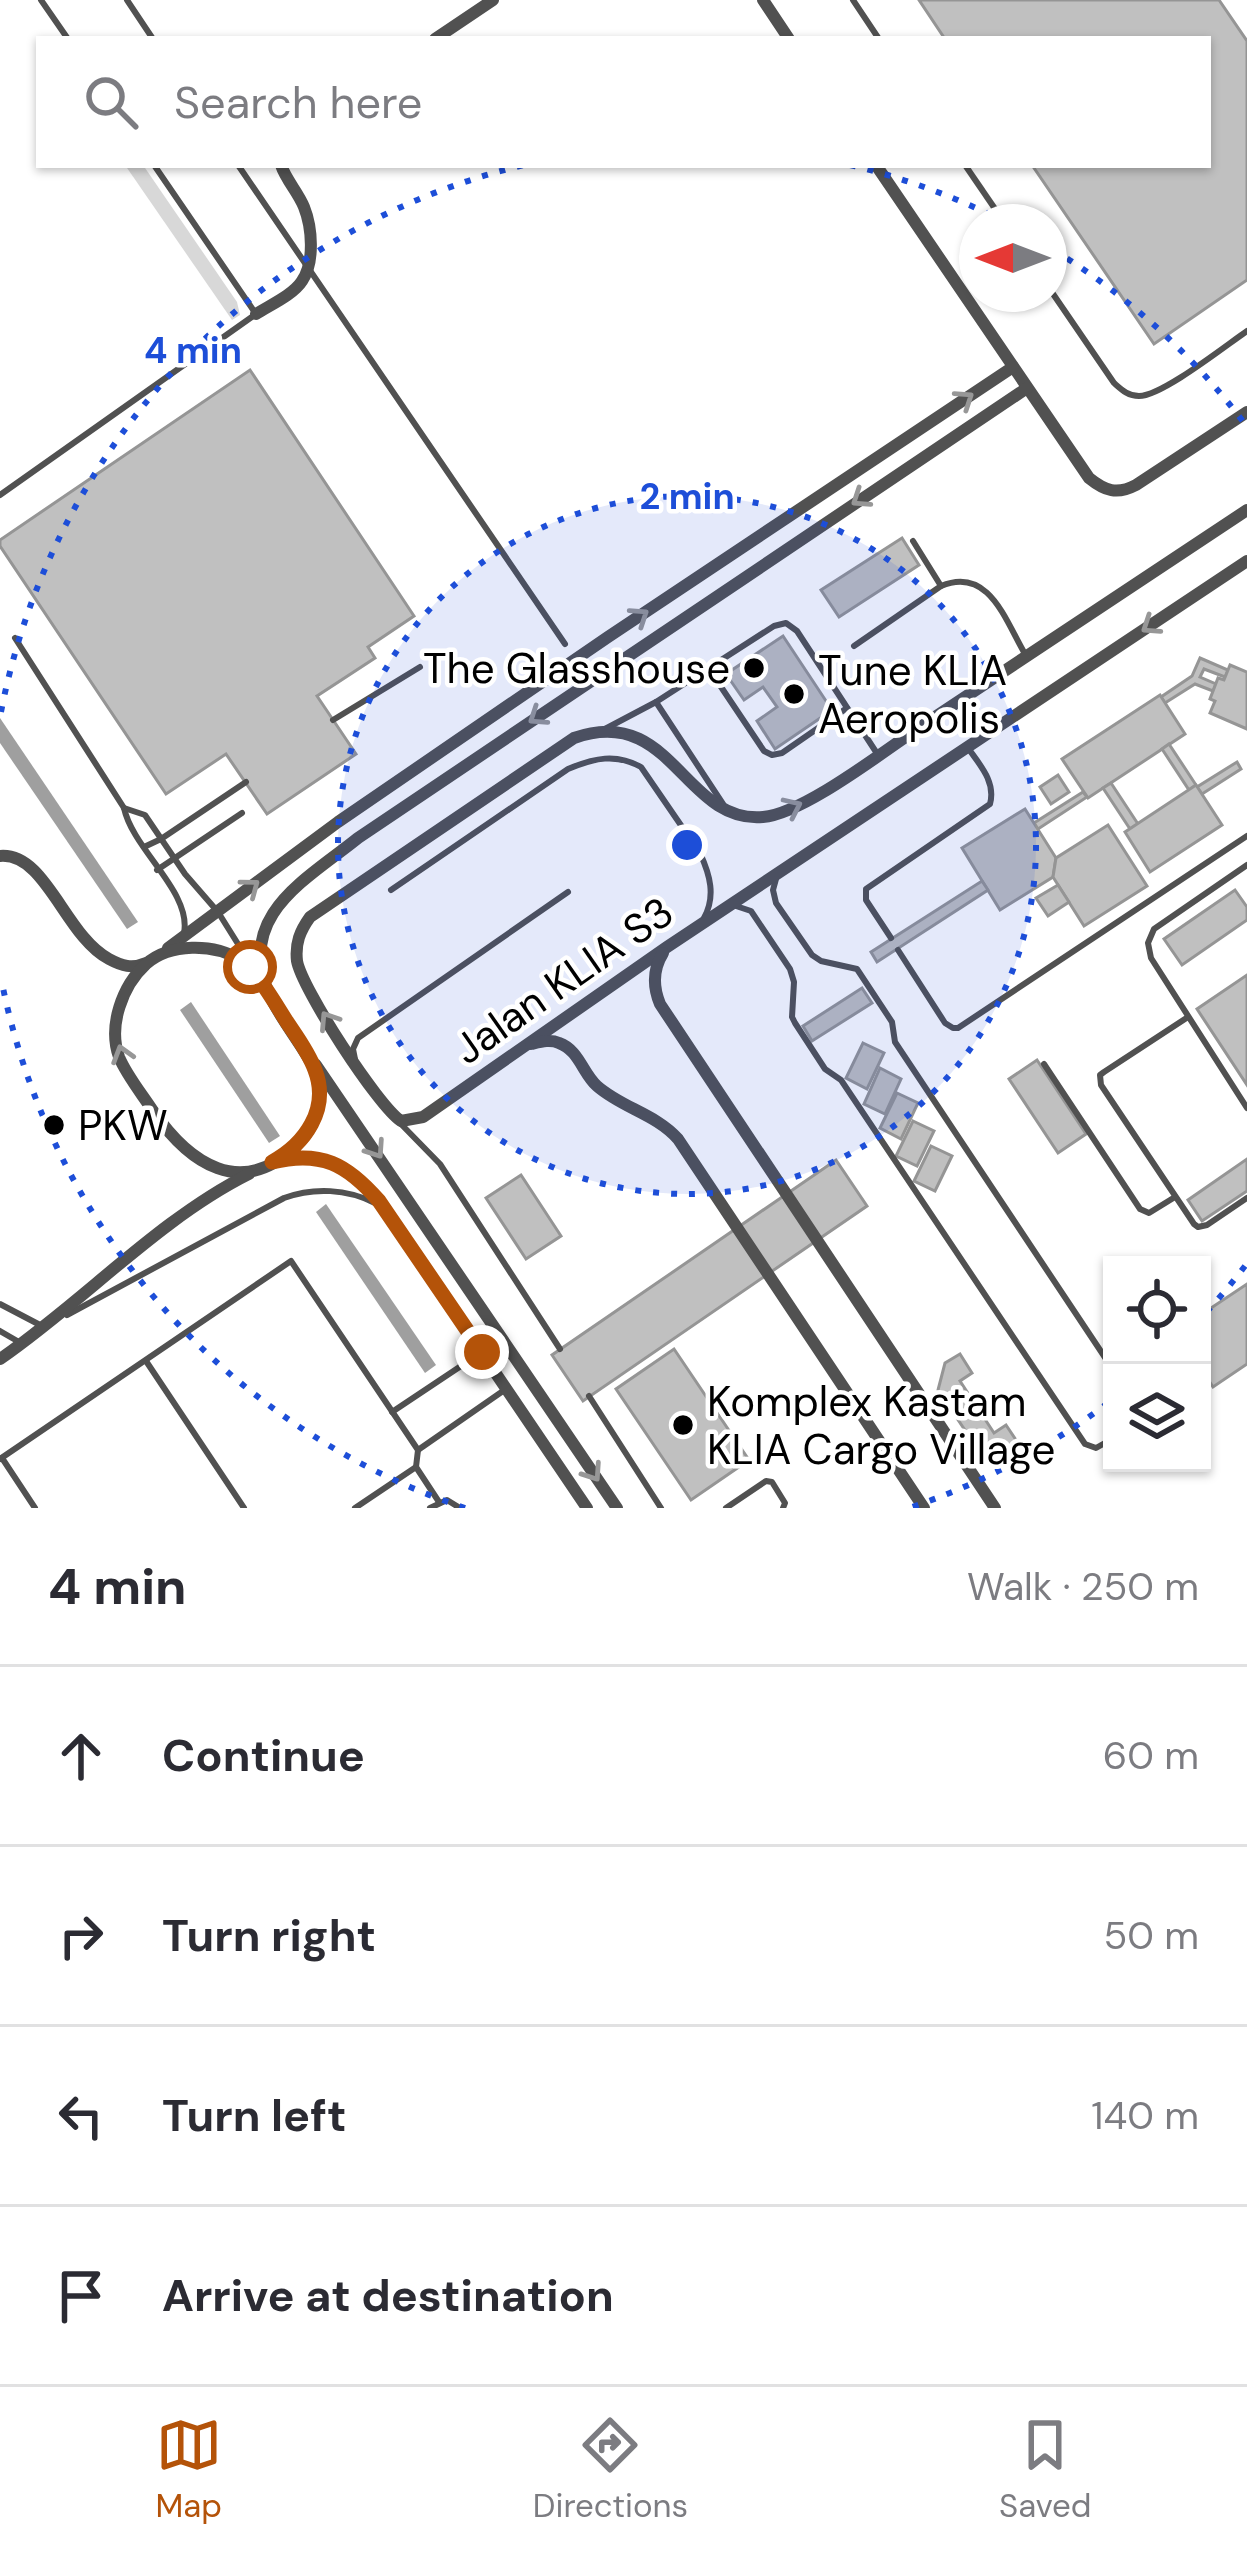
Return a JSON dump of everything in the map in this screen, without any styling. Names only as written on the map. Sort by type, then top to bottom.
[{"type":"street","points":[[439,36],[493,0]]},
{"type":"street","points":[[763,0],[788,36]]},
{"type":"street","points":[[256,314],[294,290],[308,268],[307,215],[282,168]]},
{"type":"street","points":[[877,168],[1089,478],[1110,491],[1127,489],[1247,412]]},
{"type":"street","points":[[0,856],[13,855],[32,866],[80,936],[99,954],[124,966],[140,966],[338,822],[1013,367]]},
{"type":"street","points":[[270,995],[262,963],[263,939],[267,922],[284,897],[377,825],[1028,388]]},
{"type":"street","points":[[394,1117],[300,974],[297,942],[318,910],[574,738],[601,731],[652,745],[726,809],[756,818],[795,808],[1247,510]]},
{"type":"street","name":"Jalan KLIA S3","points":[[394,1117],[408,1121],[423,1117],[667,947],[1247,561]]},
{"type":"street","points":[[667,947],[656,971],[660,1004],[994,1508]]},
{"type":"street","points":[[587,1508],[361,1180],[338,1165],[301,1157],[235,1172],[221,1170],[193,1156],[171,1137],[118,1053],[118,1012],[132,979],[152,959],[182,948],[217,951],[241,959],[256,975],[617,1508]]},
{"type":"street","points":[[522,1048],[547,1041],[563,1044],[594,1084],[663,1124],[678,1139],[924,1508]]},
{"type":"street","points":[[0,1359],[48,1326],[214,1191],[299,1143],[317,1112],[319,1084],[308,1055]]},
{"type":"lane","points":[[41,0],[66,36]]},
{"type":"lane","points":[[127,0],[151,36]]},
{"type":"lane","points":[[853,0],[877,36]]},
{"type":"lane","points":[[0,495],[256,314],[156,168]]},
{"type":"lane","points":[[240,168],[565,644]]},
{"type":"lane","points":[[967,168],[992,204]]},
{"type":"lane","points":[[1065,312],[1114,383],[1136,396],[1160,389],[1247,331]]},
{"type":"lane","points":[[913,541],[941,586]]},
{"type":"lane","points":[[854,646],[941,586],[967,580],[985,590],[1026,656]]},
{"type":"lane","points":[[601,731],[786,623],[796,631],[878,755]]},
{"type":"lane","points":[[15,638],[171,887],[185,917],[181,938]]},
{"type":"lane","points":[[334,721],[420,667]]},
{"type":"lane","points":[[709,668],[764,751],[772,755],[847,708]]},
{"type":"lane","points":[[656,702],[726,809]]},
{"type":"lane","points":[[891,938],[866,900],[866,889],[990,803],[991,783],[968,748]]},
{"type":"lane","points":[[391,890],[568,769],[588,760],[617,758],[641,767],[706,866],[711,903],[694,930]]},
{"type":"lane","points":[[144,848],[246,782]]},
{"type":"lane","points":[[124,808],[145,815],[174,860],[218,912],[256,975]]},
{"type":"lane","points":[[157,870],[242,812]]},
{"type":"lane","points":[[898,950],[945,1023],[958,1028],[1247,836]]},
{"type":"lane","points":[[1247,865],[1154,929],[1148,944],[1150,958],[1247,1108]]},
{"type":"lane","points":[[782,871],[773,890],[776,903],[816,959],[850,966],[861,974],[892,1022],[896,1042],[1109,1364]]},
{"type":"lane","points":[[356,1063],[353,1048],[358,1038],[568,892]]},
{"type":"lane","points":[[727,908],[745,907],[755,916],[793,975],[795,1023],[825,1070],[841,1080],[1085,1444],[1096,1448],[1103,1444]]},
{"type":"lane","points":[[1188,1017],[1100,1076],[1101,1085],[1194,1224],[1207,1225],[1247,1198]]},
{"type":"lane","points":[[1044,1064],[1139,1209],[1149,1213],[1175,1197]]},
{"type":"lane","points":[[394,1117],[440,1164],[560,1349]]},
{"type":"lane","points":[[0,1304],[48,1326],[257,1210],[296,1194],[333,1191],[355,1195],[373,1201],[391,1218]]},
{"type":"lane","points":[[35,1508],[1,1459],[291,1261],[418,1450],[416,1467],[439,1502]]},
{"type":"lane","points":[[0,1331],[22,1344]]},
{"type":"lane","points":[[392,1412],[482,1352]]},
{"type":"lane","points":[[145,1360],[244,1508]]},
{"type":"lane","points":[[418,1450],[506,1388]]},
{"type":"lane","points":[[590,1396],[661,1508]]},
{"type":"lane","points":[[355,1508],[416,1467]]},
{"type":"lane","points":[[726,1508],[766,1480],[772,1482],[783,1508]]},
{"type":"lane","points":[[430,1508],[439,1502],[453,1502],[460,1508]]},
{"type":"shaded area","points":[[127,168],[145,168],[237,302],[240,315],[232,320]]},
{"type":"shaded area","points":[[0,718],[138,922],[127,929],[0,743]]},
{"type":"shaded area","points":[[191,1002],[280,1136],[269,1143],[180,1010]]},
{"type":"shaded area","points":[[326,1204],[436,1365],[425,1373],[316,1212]]},
{"type":"building","points":[[919,0],[1219,0],[1247,41],[1247,280],[1154,344],[1067,216],[1067,204],[1059,204],[1034,168],[1211,168],[1211,36],[943,36]]},
{"type":"building","points":[[250,370],[414,616],[368,647],[375,658],[317,696],[356,754],[267,814],[226,754],[166,794],[0,546],[0,540]]},
{"type":"building","points":[[902,538],[919,565],[839,617],[821,590]]},
{"type":"building","name":"Tune KLIA Aeropolis","points":[[783,636],[832,710],[775,749],[757,721],[777,707],[763,687],[744,700],[726,674]]},
{"type":"building","points":[[1200,658],[1228,670],[1225,677],[1204,669],[1200,677],[1216,684],[1213,691],[1195,684],[1165,703],[1161,697],[1192,676]]},
{"type":"building","points":[[1230,665],[1247,672],[1247,729],[1210,713],[1218,678],[1224,680]]},
{"type":"building","points":[[1160,695],[1185,734],[1088,798],[1062,759]]},
{"type":"building","points":[[1169,744],[1196,785],[1189,790],[1162,749]]},
{"type":"building","points":[[1237,762],[1241,769],[1202,794],[1197,787]]},
{"type":"building","points":[[1058,775],[1069,792],[1051,804],[1040,787]]},
{"type":"building","points":[[1111,783],[1138,824],[1130,829],[1103,788]]},
{"type":"building","points":[[1196,785],[1222,825],[1150,872],[1125,832]]},
{"type":"building","points":[[1083,792],[1087,797],[1038,829],[1034,823]]},
{"type":"building","points":[[1025,809],[1056,858],[1053,877],[1000,910],[962,848]]},
{"type":"building","points":[[1108,825],[1147,886],[1084,926],[1053,877],[1056,858]]},
{"type":"building","points":[[982,881],[988,890],[877,962],[871,952]]},
{"type":"building","points":[[1058,885],[1069,902],[1048,916],[1036,898]]},
{"type":"building","points":[[1235,890],[1247,907],[1247,920],[1182,965],[1164,939]]},
{"type":"building","points":[[1247,975],[1247,1085],[1197,1009]]},
{"type":"building","points":[[862,988],[872,1003],[812,1041],[803,1026]]},
{"type":"building","points":[[863,1043],[884,1053],[867,1089],[846,1078]]},
{"type":"building","points":[[1037,1060],[1086,1134],[1058,1153],[1009,1079]]},
{"type":"building","points":[[880,1068],[901,1079],[885,1114],[864,1104]]},
{"type":"building","points":[[897,1093],[918,1103],[901,1139],[880,1128]]},
{"type":"building","points":[[913,1121],[934,1131],[917,1166],[896,1156]]},
{"type":"building","points":[[931,1146],[952,1156],[935,1191],[914,1181]]},
{"type":"building","points":[[1247,1159],[1247,1191],[1202,1221],[1188,1200]]},
{"type":"building","points":[[836,1160],[867,1206],[583,1401],[552,1355]]},
{"type":"building","points":[[521,1175],[561,1236],[526,1259],[486,1198]]},
{"type":"building","points":[[1247,1284],[1247,1364],[1213,1387],[1211,1384],[1211,1308]]},
{"type":"building","name":"Komplex Kastam KLIA Cargo Village","points":[[674,1349],[749,1460],[691,1500],[616,1389]]},
{"type":"building","points":[[960,1354],[972,1373],[960,1381],[994,1433],[1006,1425],[1018,1443],[1005,1452],[977,1448],[938,1390],[945,1363]]},
{"type":"place","name":"The Glasshouse","points":[[754,668]]},
{"type":"place","name":"Tune KLIA Aeropolis","points":[[794,694]]},
{"type":"place","name":"PKW","points":[[54,1125]]},
{"type":"place","name":"Komplex Kastam KLIA Cargo Village","points":[[683,1425]]},
{"type":"route","points":[[250,967],[308,1055],[319,1084],[313,1124],[299,1143],[272,1162],[313,1158],[338,1165],[361,1180],[482,1352]]}]
